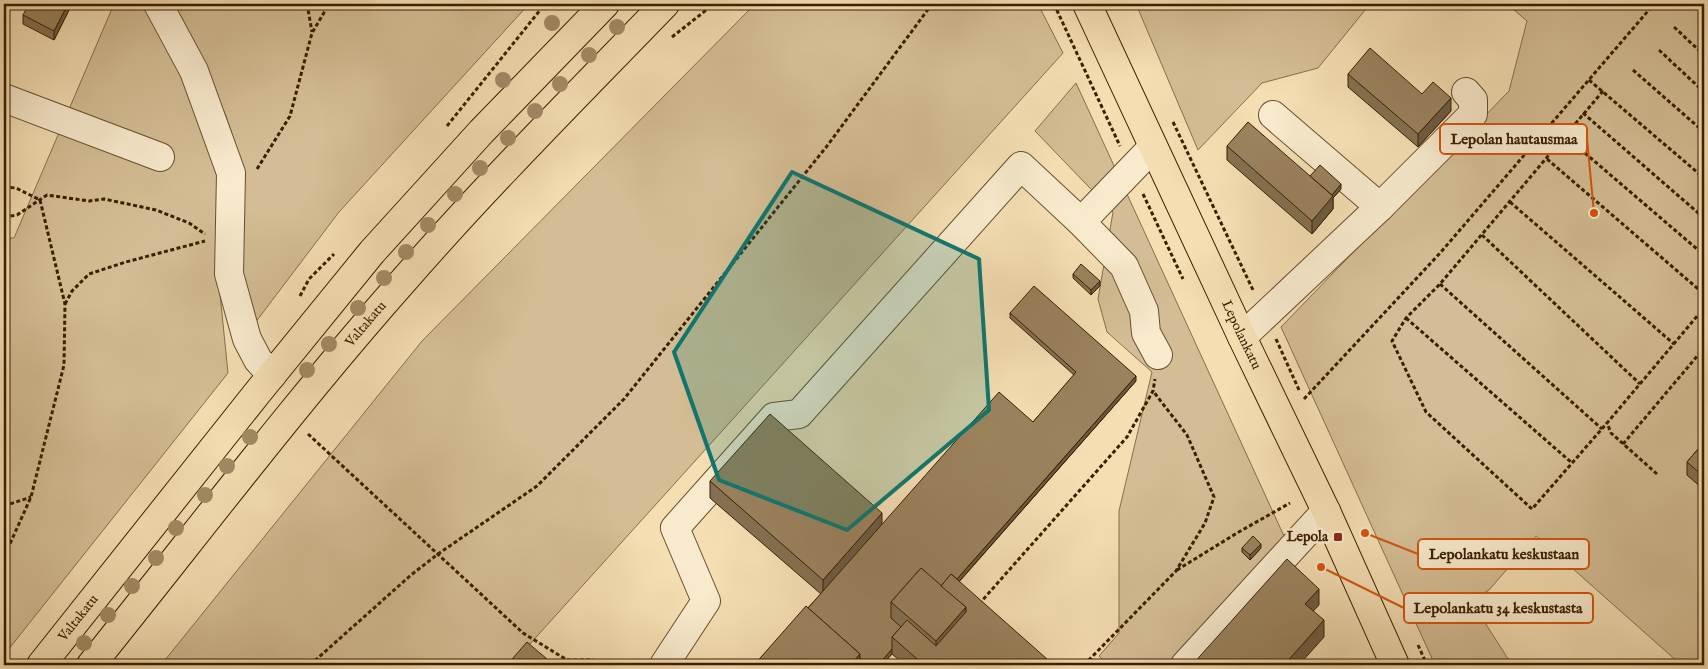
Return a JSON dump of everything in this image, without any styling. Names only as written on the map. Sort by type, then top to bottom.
[{"type":"main road","name":"Valtakatu","points":[[41,665],[372,252],[481,132],[605,4]]},
{"type":"main road","name":"Valtakatu","points":[[91,665],[302,401],[405,279],[515,159],[665,4]]},
{"type":"main road","name":"Lepolankatu","points":[[1087,4],[1152,147],[1326,511],[1395,665]]},
{"type":"lane","points":[[158,4],[194,71],[231,173],[229,274],[247,339],[258,360],[272,375]]},
{"type":"lane","points":[[1242,337],[1380,207],[1473,114],[1474,100],[1466,92]]},
{"type":"lane","points":[[4,98],[160,157]]},
{"type":"lane","points":[[1273,114],[1380,207]]},
{"type":"lane","points":[[1081,222],[1152,147]]},
{"type":"lane","points":[[664,665],[706,601],[675,528],[774,416],[799,414],[1021,166],[1081,222],[1124,266],[1144,311],[1146,333],[1158,355]]},
{"type":"lane","points":[[1185,665],[1326,511]]},
{"type":"path","points":[[307,4],[312,33]]},
{"type":"path","points":[[255,173],[290,116],[312,33],[329,4]]},
{"type":"path","points":[[670,39],[714,4]]},
{"type":"path","points":[[310,665],[364,616],[438,554],[537,486],[624,398],[827,146],[932,4]]},
{"type":"path","points":[[1304,399],[1441,252],[1654,4]]},
{"type":"path","points":[[1695,4],[1704,12]]},
{"type":"path","points":[[1674,27],[1704,55]]},
{"type":"path","points":[[1659,50],[1704,92]]},
{"type":"path","points":[[1633,70],[1704,132]]},
{"type":"path","points":[[1589,80],[1704,178]]},
{"type":"path","points":[[1603,91],[1482,236],[1440,284],[1406,318],[1392,341],[1426,412],[1532,509],[1704,308]]},
{"type":"path","points":[[1583,113],[1704,218]]},
{"type":"path","points":[[1565,136],[1704,255]]},
{"type":"path","points":[[1547,159],[1704,294]]},
{"type":"path","points":[[4,187],[16,188],[40,200],[65,304],[64,365],[32,497],[4,557]]},
{"type":"path","points":[[4,217],[17,215],[47,195],[89,201],[104,199],[156,210],[189,224],[212,239],[89,274],[72,291],[65,304]]},
{"type":"path","points":[[1510,202],[1674,344]]},
{"type":"path","points":[[1482,236],[1640,384]]},
{"type":"path","points":[[1440,284],[1602,429]]},
{"type":"path","points":[[1406,318],[1572,463]]},
{"type":"path","points":[[1623,444],[1704,348]]},
{"type":"path","points":[[986,610],[978,604],[1127,437],[1154,391],[1158,355]]},
{"type":"path","points":[[1154,391],[1187,435],[1214,497],[1205,522],[1176,571]]},
{"type":"path","points":[[1607,423],[1611,434],[1658,474]]},
{"type":"path","points":[[306,432],[523,633],[567,660],[594,660]]},
{"type":"path","points":[[4,506],[32,497]]},
{"type":"path","points":[[1084,665],[1176,571],[1237,532],[1290,503]]},
{"type":"highlighted area","points":[[792,172],[979,259],[989,410],[847,530],[719,480],[674,352]]},
{"type":"shaded area","points":[[114,4],[145,4],[183,70],[217,176],[219,284],[228,373],[4,655],[4,238],[14,238]]},
{"type":"shaded area","points":[[171,4],[529,4],[339,212],[255,323],[239,266],[243,169],[226,116]]},
{"type":"shaded area","points":[[755,4],[1038,4],[1063,53],[511,665],[161,665],[422,341]]},
{"type":"shaded area","points":[[1136,4],[1370,4],[1318,68],[1262,83],[1198,150]]},
{"type":"shaded area","points":[[1507,4],[1704,4],[1704,665],[1678,665],[1679,663],[1536,536],[1489,590],[1471,601],[1512,665],[1435,665],[1281,327],[1509,91],[1527,21]]},
{"type":"shaded area","points":[[1076,83],[1284,536],[1170,665],[1108,665],[1099,656],[1119,633],[1119,511],[1152,372],[1107,332],[1098,299],[1113,212],[1035,131]]},
{"type":"building","points":[[29,4],[68,4],[54,31],[23,15]]},
{"type":"building","points":[[1370,48],[1422,94],[1433,82],[1451,98],[1418,134],[1348,74]]},
{"type":"building","points":[[1248,122],[1333,196],[1312,221],[1227,146]]},
{"type":"building","points":[[1320,165],[1341,184],[1332,195],[1310,176]]},
{"type":"building","points":[[1081,264],[1100,281],[1091,290],[1073,274]]},
{"type":"building","points":[[1034,286],[1136,376],[957,579],[951,574],[941,586],[921,568],[891,602],[891,618],[901,627],[892,637],[892,649],[878,665],[868,665],[860,658],[860,654],[808,608],[999,392],[1033,422],[1076,372],[1010,313]]},
{"type":"building","points":[[770,414],[882,513],[823,580],[710,481]]},
{"type":"building","points":[[1704,442],[1704,477],[1687,462]]},
{"type":"building","points":[[1253,536],[1261,544],[1250,555],[1242,548]]},
{"type":"building","points":[[1287,559],[1319,589],[1305,604],[1324,620],[1284,665],[1192,665]]},
{"type":"building","points":[[921,568],[966,607],[936,641],[891,602]]},
{"type":"building","points":[[951,574],[1047,659],[1041,665],[924,665],[892,637],[907,620],[936,646],[966,612],[966,607],[941,586]]},
{"type":"building","points":[[806,606],[860,654],[853,662],[857,665],[754,665]]},
{"type":"building","points":[[527,642],[554,665],[507,665]]},
{"type":"place","name":"Lepolan hautausmaa","points":[[1594,213]]},
{"type":"place","name":"Lepolankatu keskustaan","points":[[1365,533]]},
{"type":"place","name":"Lepola","points":[[1338,537]]},
{"type":"place","name":"Lepolankatu 34 keskustasta","points":[[1321,567]]}]
